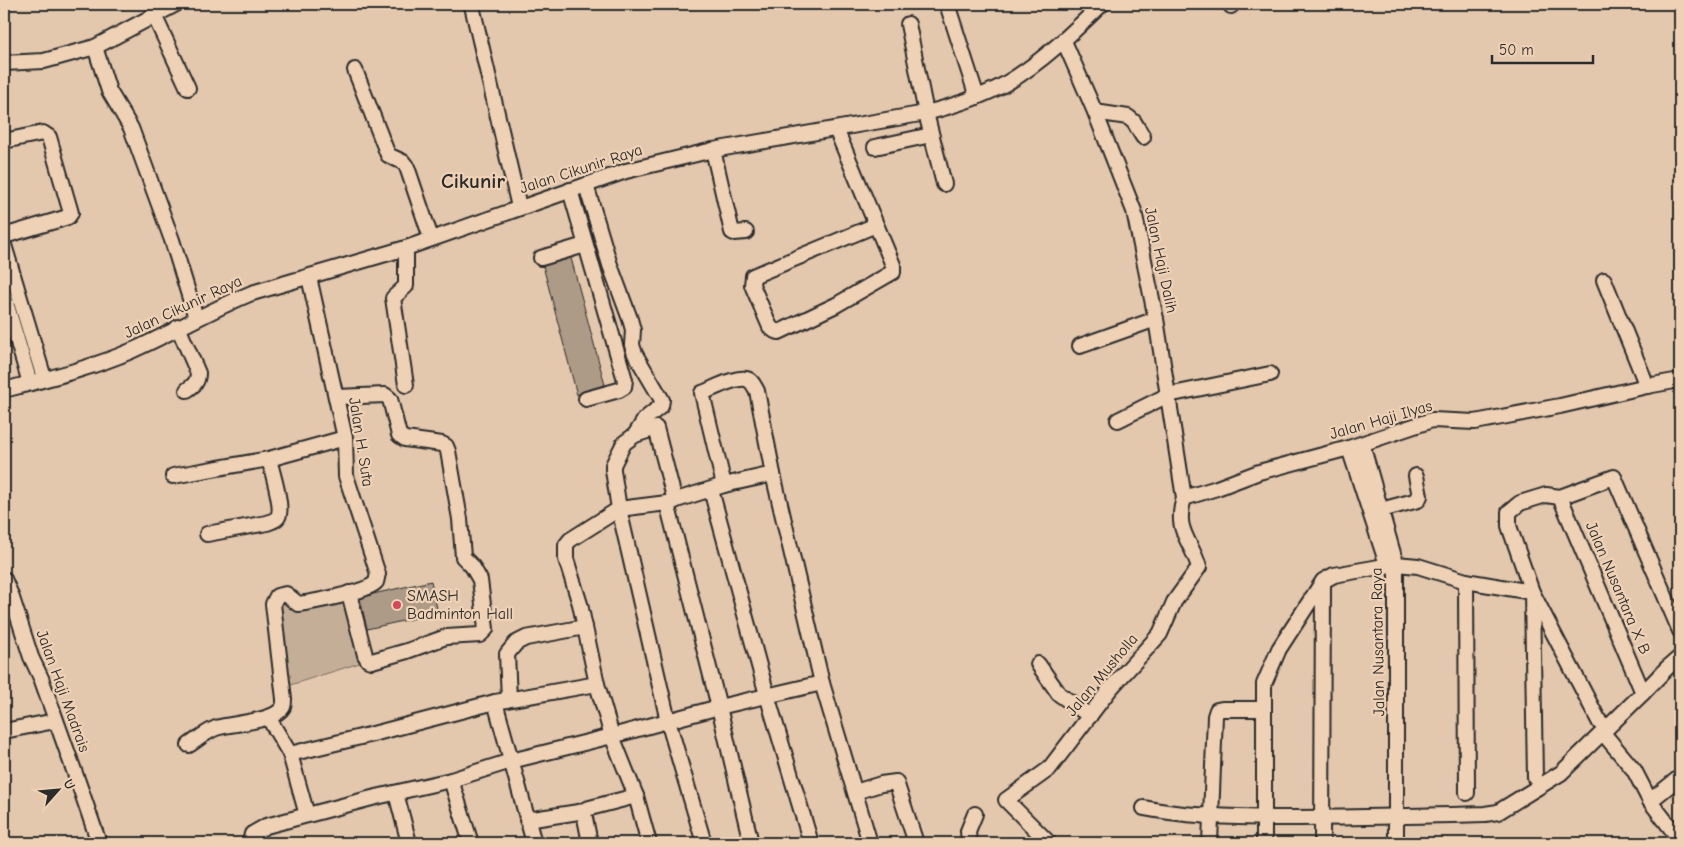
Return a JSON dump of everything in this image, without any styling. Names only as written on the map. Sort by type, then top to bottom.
[{"type":"street","points":[[4,63],[44,61],[95,47],[176,4]]},
{"type":"street","points":[[947,4],[977,97]]},
{"type":"street","name":"Jalan Cikunir Raya","points":[[4,390],[114,358],[196,318],[252,294],[406,248],[626,171],[713,150],[926,113],[956,105],[1004,85],[1064,41],[1102,4]]},
{"type":"street","points":[[472,6],[519,207]]},
{"type":"street","points":[[154,15],[188,88]]},
{"type":"street","points":[[908,24],[926,113],[944,184]]},
{"type":"street","name":"Jalan Haji Dalih","points":[[1064,41],[1095,112],[1134,211],[1156,319],[1184,498]]},
{"type":"street","points":[[95,47],[109,91],[131,128],[172,240],[196,318]]},
{"type":"street","points":[[355,70],[387,153],[390,157],[403,162],[406,167],[431,238]]},
{"type":"street","points":[[1095,112],[1128,117],[1134,122],[1143,137]]},
{"type":"street","points":[[836,129],[876,224],[894,269],[892,274],[836,305],[794,325],[779,332],[770,327],[752,285],[753,276],[876,224]]},
{"type":"street","points":[[4,141],[43,133],[49,137],[71,213],[68,217],[4,236]]},
{"type":"street","points":[[874,147],[931,135]]},
{"type":"street","points":[[713,150],[732,232],[734,234],[746,232]]},
{"type":"street","points":[[586,185],[610,264],[632,324],[632,345],[635,354],[662,400],[661,406],[645,419],[635,435]]},
{"type":"street","points":[[570,190],[625,380],[624,387],[619,390],[586,399]]},
{"type":"street","points":[[4,245],[44,378]]},
{"type":"street","points":[[541,258],[585,245]]},
{"type":"street","points":[[406,248],[406,286],[393,298],[406,385]]},
{"type":"street","name":"Jalan H. Suta","points":[[268,717],[284,707],[273,604],[276,596],[286,594],[298,604],[314,602],[364,589],[376,582],[378,574],[346,476],[345,438],[309,277]]},
{"type":"street","points":[[1604,280],[1647,386]]},
{"type":"street","points":[[4,296],[30,382]]},
{"type":"street","points":[[1080,346],[1156,319]]},
{"type":"street","points":[[178,327],[198,373],[198,379],[195,384],[187,390]]},
{"type":"street","points":[[1118,420],[1168,395],[1270,374]]},
{"type":"street","points":[[811,843],[768,695],[718,488],[702,393],[738,380],[746,379],[752,382],[757,391],[773,474],[822,683],[870,843]]},
{"type":"street","name":"Jalan Haji Ilyas","points":[[1184,498],[1259,472],[1356,446],[1432,420],[1475,422],[1680,380]]},
{"type":"street","points":[[337,397],[385,395],[390,399],[399,435],[404,439],[446,446],[460,520],[463,557],[472,566],[480,580],[486,629],[480,634],[446,637],[407,651],[372,661],[368,660],[365,655],[349,593]]},
{"type":"street","points":[[704,843],[668,721],[619,510],[613,465],[624,443],[635,435],[656,428],[671,502],[751,843]]},
{"type":"street","points":[[173,476],[269,459],[345,438]]},
{"type":"street","name":"Jalan Nusantara Raya","points":[[1356,446],[1381,510],[1392,565],[1393,817],[1396,843]]},
{"type":"street","name":"Jalan Nusantara Raya","points":[[1356,446],[1392,565]]},
{"type":"street","points":[[207,534],[267,523],[279,516],[280,507],[269,459]]},
{"type":"street","points":[[648,843],[636,796],[612,736],[597,684],[580,604],[566,559],[566,546],[570,540],[619,510],[671,502],[773,474]]},
{"type":"street","points":[[1381,510],[1418,500],[1420,496],[1416,476]]},
{"type":"street","points":[[1680,631],[1614,477],[1560,497],[1546,495],[1520,503],[1509,512],[1509,526],[1532,592],[1601,728],[1634,770],[1650,801],[1680,840]]},
{"type":"street","name":"Jalan Nusantara X B","points":[[1560,497],[1643,693]]},
{"type":"street","name":"Jalan Musholla","points":[[1049,843],[1006,800],[1049,770],[1110,689],[1160,634],[1174,602],[1200,567],[1181,525],[1179,512],[1184,498]]},
{"type":"street","points":[[1264,843],[1264,684],[1279,649],[1323,581],[1334,575],[1392,565],[1418,566],[1466,581],[1532,592]]},
{"type":"street","name":"Jalan Haji Madrais","points":[[4,579],[99,843]]},
{"type":"street","points":[[1322,843],[1323,581]]},
{"type":"street","points":[[1466,581],[1467,793]]},
{"type":"street","points":[[1532,592],[1535,778]]},
{"type":"street","points":[[534,843],[511,761],[502,701],[507,654],[516,642],[526,638],[585,627]]},
{"type":"street","points":[[1144,808],[1180,814],[1212,816],[1322,818],[1486,814],[1498,812],[1562,773],[1601,728],[1643,693],[1666,668],[1680,657]]},
{"type":"street","points":[[1038,664],[1059,694],[1090,716]]},
{"type":"street","points":[[250,843],[252,834],[261,828],[307,815],[451,780],[511,761],[720,707],[822,683]]},
{"type":"street","points":[[290,754],[502,701],[597,684]]},
{"type":"street","points":[[1210,843],[1215,716],[1218,710],[1263,709]]},
{"type":"street","points":[[189,745],[207,732],[218,728],[268,717],[290,754],[307,815]]},
{"type":"street","points":[[4,731],[55,721]]},
{"type":"street","points":[[1650,801],[1680,777]]},
{"type":"street","points":[[451,780],[471,843]]},
{"type":"street","points":[[855,792],[881,784],[896,782],[916,843]]},
{"type":"street","points":[[396,793],[409,843]]},
{"type":"street","points":[[528,820],[584,811],[588,808],[636,796]]},
{"type":"street","points":[[584,811],[590,843]]},
{"type":"street","points":[[969,843],[968,831],[975,814]]},
{"type":"street","name":"Jalan Nusantara Raya","points":[[1389,843],[1393,817]]},
{"type":"shaded area","points":[[287,600],[346,600],[363,662],[287,686],[276,603]]},
{"type":"building","points":[[571,258],[605,385],[577,395],[543,266]]},
{"type":"building","name":"SMASH Badminton Hall","points":[[431,581],[438,613],[367,629],[360,599],[373,594]]},
{"type":"place","name":"SMASH Badminton Hall","points":[[397,605]]},
{"type":"district","name":"Cikunir","points":[[473,181]]}]
